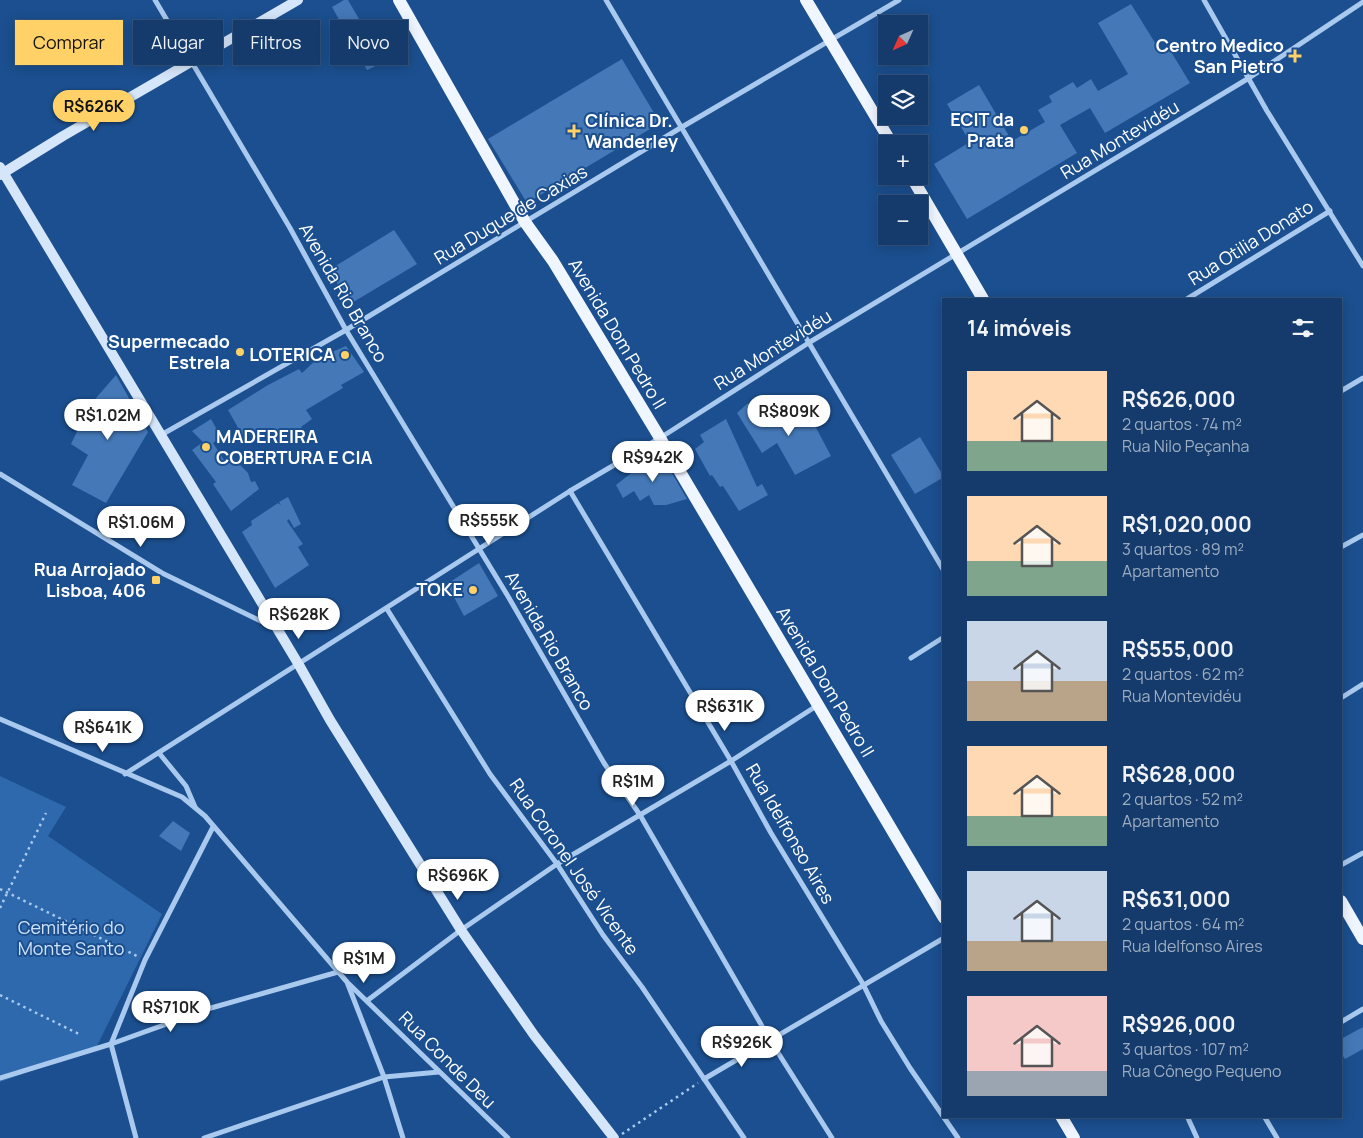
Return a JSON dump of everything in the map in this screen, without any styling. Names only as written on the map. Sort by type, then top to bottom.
[{"type":"main road","points":[[223,43],[298,0]]},
{"type":"main road","name":"Avenida Dom Pedro II","points":[[399,0],[525,222],[553,261],[660,438],[942,915]]},
{"type":"main road","points":[[806,0],[887,135]]},
{"type":"main road","points":[[185,65],[1,172],[300,664],[330,720],[461,930],[534,1036],[616,1138]]},
{"type":"main road","points":[[916,185],[982,298]]},
{"type":"main road","points":[[1342,903],[1363,939]]},
{"type":"main road","points":[[1062,1118],[1074,1138]]},
{"type":"street","name":"Avenida Rio Branco","points":[[155,0],[167,20]]},
{"type":"street","points":[[606,0],[942,568]]},
{"type":"street","name":"Rua Duque de Caxias","points":[[161,436],[346,330],[682,127],[899,0]]},
{"type":"street","points":[[1204,0],[1363,266]]},
{"type":"street","name":"Rua Montevidéu","points":[[125,774],[570,491],[660,438],[810,342],[1249,78],[1363,2]]},
{"type":"street","name":"Avenida Rio Branco","points":[[194,65],[290,228],[346,330],[479,549],[595,747],[640,815],[770,1040],[832,1138]]},
{"type":"street","name":"Rua Otilia Donato","points":[[1189,298],[1330,211]]},
{"type":"street","points":[[1342,390],[1363,378]]},
{"type":"street","points":[[0,474],[162,573],[278,630]]},
{"type":"street","name":"Rua Idelfonso Aires","points":[[570,491],[730,761],[770,833],[863,984],[910,1068],[942,1115]]},
{"type":"street","points":[[1342,546],[1363,535]]},
{"type":"street","name":"Rua Coronel José Vicente","points":[[387,609],[466,738],[557,864],[603,935],[642,987],[744,1138]]},
{"type":"street","points":[[911,658],[942,638]]},
{"type":"street","points":[[1342,697],[1363,684]]},
{"type":"street","points":[[368,1000],[461,930],[557,864],[730,761],[819,705]]},
{"type":"street","points":[[0,719],[182,797],[196,807],[347,982],[384,1077],[403,1138]]},
{"type":"street","points":[[159,753],[186,786],[196,807]]},
{"type":"street","points":[[136,1138],[111,1044],[145,960],[213,827]]},
{"type":"street","points":[[1342,864],[1363,853]]},
{"type":"street","points":[[704,1079],[942,939]]},
{"type":"street","points":[[0,1078],[111,1044],[211,1008],[338,972]]},
{"type":"street","name":"Rua Conde Deu","points":[[347,982],[368,1000],[508,1138]]},
{"type":"street","points":[[1342,1021],[1363,1009]]},
{"type":"street","points":[[204,1138],[384,1077],[439,1072]]},
{"type":"street","name":"Rua Idelfonso Aires","points":[[944,1118],[958,1138]]},
{"type":"street","points":[[1188,1118],[1197,1138]]},
{"type":"street","points":[[1265,1118],[1277,1138]]},
{"type":"path","points":[[0,908],[46,814]]},
{"type":"path","points":[[0,889],[145,960]]},
{"type":"path","points":[[0,995],[79,1034]]},
{"type":"path","points":[[616,1138],[704,1079]]},
{"type":"green space","name":"Cemitério do Monte Santo","points":[[0,776],[66,807],[48,836],[162,914],[96,1048],[0,1082]]},
{"type":"building","points":[[344,0],[348,0],[360,20],[339,20],[332,7]]},
{"type":"building","points":[[1131,4],[1162,54],[1170,50],[1190,83],[1105,133],[1090,108],[1060,125],[1077,153],[967,219],[934,164],[970,142],[947,104],[979,85],[1012,141],[1045,122],[1038,110],[1052,102],[1049,96],[1073,82],[1077,88],[1091,79],[1098,91],[1128,74],[1098,23]]},
{"type":"building","name":"Clínica Dr. Wanderley","points":[[622,59],[660,123],[527,203],[488,139]]},
{"type":"building","points":[[364,65],[378,65],[367,70]]},
{"type":"building","points":[[394,230],[417,264],[350,304],[329,270]]},
{"type":"building","points":[[346,346],[364,372],[341,385],[343,388],[306,410],[312,419],[301,427],[303,431],[278,445],[269,428],[250,434],[245,440],[228,410],[268,385],[299,369],[302,373],[318,358]]},
{"type":"building","points":[[116,375],[148,432],[106,503],[72,485],[88,455],[71,444],[90,405]]},
{"type":"building","points":[[748,403],[761,426],[803,403],[831,456],[795,475],[777,443],[762,453],[737,413]]},
{"type":"building","points":[[211,419],[221,437],[213,443],[224,460],[230,455],[248,473],[251,482],[255,481],[259,489],[231,511],[213,484],[216,482],[192,450],[203,442],[192,431]]},
{"type":"building","points":[[726,419],[757,487],[762,484],[768,495],[739,511],[723,486],[720,487],[712,475],[710,476],[695,449],[704,442],[700,435]]},
{"type":"building","points":[[920,437],[942,474],[942,478],[915,494],[891,455]]},
{"type":"building","points":[[659,451],[687,499],[666,505],[654,505],[649,495],[640,501],[634,491],[623,498],[616,485]]},
{"type":"building","points":[[288,497],[301,524],[294,528],[289,519],[287,521],[303,544],[298,547],[309,565],[275,588],[242,532],[252,525],[251,521],[278,503],[281,505],[279,502]]},
{"type":"building","name":"TOKE","points":[[479,563],[498,596],[464,616],[447,584]]},
{"type":"building","points":[[173,821],[190,833],[181,851],[159,836]]},
{"type":"building","points":[[1363,1027],[1363,1049],[1345,1059],[1342,1054],[1342,1038]]},
{"type":"place","name":"Centro Medico San Pietro","points":[[1295,56]]},
{"type":"place","name":"ECIT da Prata","points":[[1024,130]]},
{"type":"place","name":"Clínica Dr. Wanderley","points":[[574,131]]},
{"type":"place","name":"Supermecado Estrela","points":[[240,352]]},
{"type":"place","name":"LOTERICA","points":[[345,355]]},
{"type":"place","name":"MADEREIRA COBERTURA E CIA","points":[[206,447]]},
{"type":"place","name":"Rua Arrojado Lisboa, 406","points":[[156,580]]},
{"type":"place","name":"TOKE","points":[[473,590]]}]
